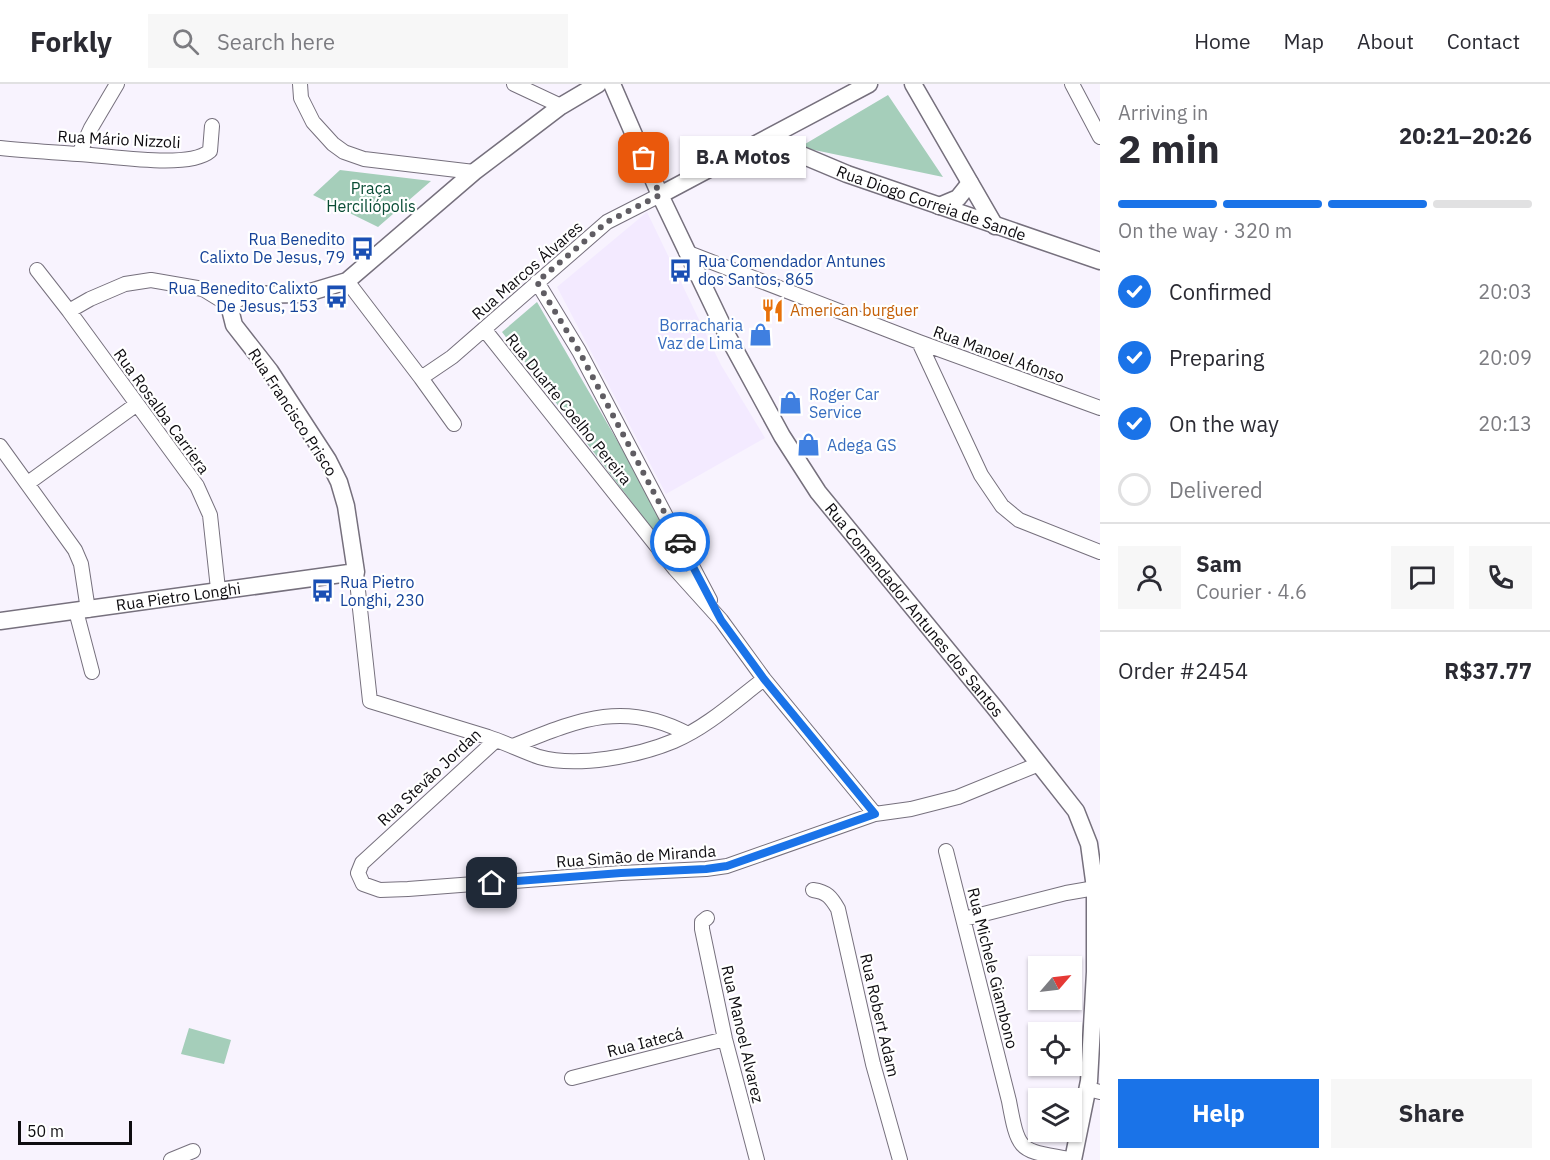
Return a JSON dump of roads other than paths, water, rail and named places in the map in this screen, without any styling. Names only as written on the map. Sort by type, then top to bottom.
[{"type":"street","points":[[79,154],[90,128],[117,84]]},
{"type":"street","points":[[300,84],[301,98],[313,122],[333,144],[344,152],[364,159],[474,172]]},
{"type":"street","points":[[514,84],[561,106]]},
{"type":"street","points":[[69,311],[125,284],[151,280],[203,289],[229,305],[243,295],[304,294],[347,281],[474,172],[561,106],[598,84]]},
{"type":"street","name":"Rua Comendador Antunes dos Santos","points":[[612,84],[660,195],[726,335],[782,436],[818,492],[1039,764],[1076,812],[1094,843],[1094,1085],[1073,1160]]},
{"type":"street","points":[[660,195],[869,84]]},
{"type":"street","points":[[913,84],[994,226]]},
{"type":"street","points":[[1072,84],[1100,137]]},
{"type":"street","name":"Rua Mário Nizzoli","points":[[0,148],[149,160],[184,160],[205,156],[210,151],[212,126]]},
{"type":"street","name":"Rua Diogo Correia de Sande","points":[[766,140],[847,174],[1100,261]]},
{"type":"street","points":[[939,206],[958,198],[970,183]]},
{"type":"street","name":"Rua Marcos Álvares","points":[[421,378],[452,357],[607,222],[660,195]]},
{"type":"street","name":"Rua Manoel Afonso","points":[[686,252],[919,342],[1100,408]]},
{"type":"street","name":"Rua Rosalba Carriera","points":[[37,270],[197,486],[206,503],[212,528],[218,590]]},
{"type":"street","points":[[347,281],[454,424]]},
{"type":"street","name":"Rua Duarte Coelho Pereira","points":[[537,282],[584,361],[721,620]]},
{"type":"street","name":"Rua Francisco Prisco","points":[[229,305],[234,325],[270,371],[328,460],[339,482],[346,506],[356,572],[370,701]]},
{"type":"street","name":"Rua Duarte Coelho Pereira","points":[[484,329],[675,569],[721,620],[764,679],[875,814]]},
{"type":"street","points":[[919,342],[981,476],[1002,506],[1019,520],[1100,552]]},
{"type":"street","points":[[28,483],[137,404]]},
{"type":"street","points":[[1,449],[75,550],[81,564],[82,610],[92,672]]},
{"type":"street","name":"Rua Pietro Longhi","points":[[0,621],[356,572]]},
{"type":"street","points":[[496,740],[541,757],[571,761],[609,759],[645,751],[699,728],[764,679]]},
{"type":"street","name":"Rua Stevão Jordan","points":[[370,701],[496,740]]},
{"type":"street","points":[[513,746],[571,723],[597,717],[628,715],[669,723],[688,734]]},
{"type":"street","name":"Rua Stevão Jordan","points":[[363,884],[358,873],[362,863],[496,740]]},
{"type":"street","name":"Rua Simão de Miranda","points":[[363,884],[380,890],[408,889],[727,866],[875,814],[911,809],[958,797],[1039,764]]},
{"type":"street","name":"Rua Michele Giambono","points":[[946,851],[1010,1101],[1016,1136],[1021,1145],[1031,1151],[1073,1160]]},
{"type":"street","points":[[964,919],[1066,893],[1095,888]]},
{"type":"street","name":"Rua Robert Adam","points":[[813,890],[823,891],[831,896],[838,909],[873,1064],[900,1160]]},
{"type":"street","name":"Rua Manoel Alvarez","points":[[707,918],[702,922],[702,930],[725,1039],[757,1160]]},
{"type":"street","name":"Rua Iatecá","points":[[573,1078],[725,1039]]},
{"type":"street","points":[[171,1160],[193,1151]]},
{"type":"place","name":"B.A Motos","points":[[644,158]]},
{"type":"place","name":"Rua Benedito Calixto De Jesus, 79","points":[[363,248]]},
{"type":"place","name":"Rua Comendador Antunes dos Santos, 865","points":[[680,270]]},
{"type":"place","name":"Rua Benedito Calixto De Jesus, 153","points":[[336,297]]},
{"type":"place","name":"American burguer","points":[[772,310]]},
{"type":"place","name":"Borracharia Vaz de Lima","points":[[761,334]]},
{"type":"place","name":"Roger Car Service","points":[[791,403]]},
{"type":"place","name":"Adega GS","points":[[809,445]]},
{"type":"place","name":"Rua Pietro Longhi, 230","points":[[322,591]]},
{"type":"park label","name":"Praça Herciliópolis","points":[[371,197]]}]
